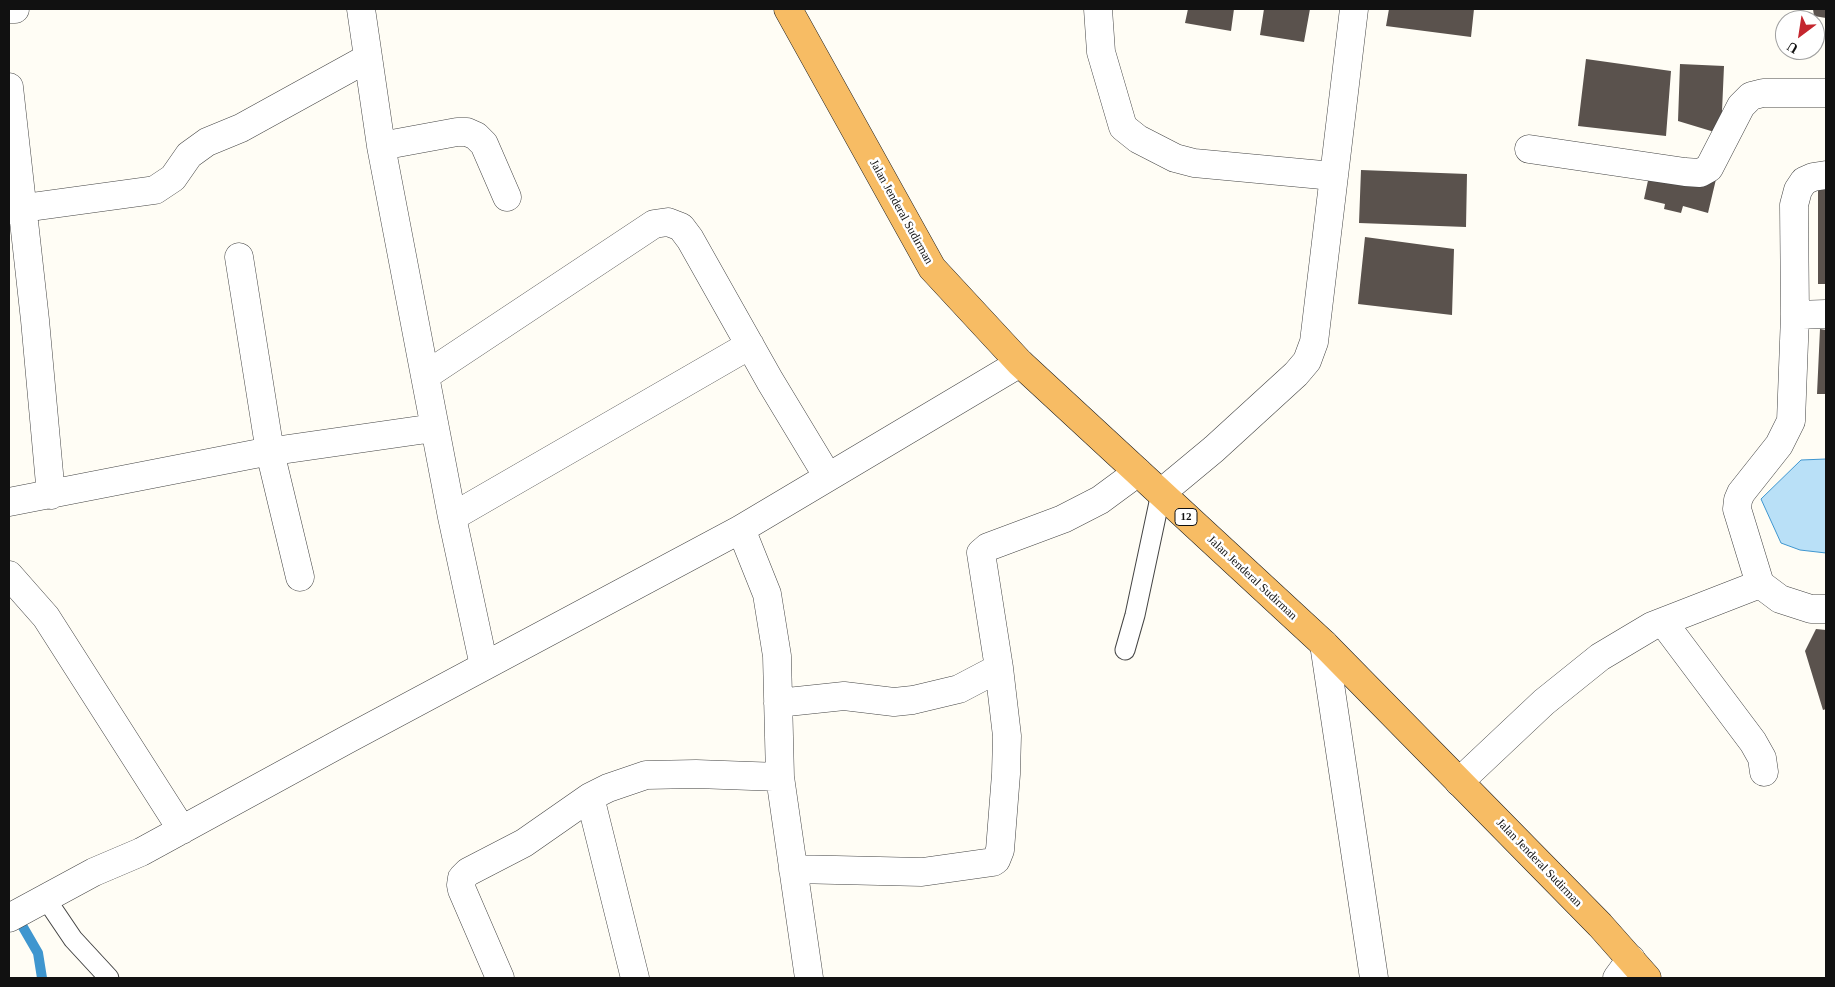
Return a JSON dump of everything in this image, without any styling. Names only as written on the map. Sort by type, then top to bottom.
[{"type":"highway","name":"Jalan Jenderal Sudirman","points":[[788,9],[932,268],[1020,364],[1324,644],[1459,782],[1632,972]]},
{"type":"street","points":[[9,9],[15,9]]},
{"type":"street","points":[[361,9],[381,146],[434,428],[484,666]]},
{"type":"street","points":[[1098,9],[1101,52],[1123,126],[1138,139],[1175,158],[1194,163],[1333,176]]},
{"type":"street","points":[[1161,493],[1214,449],[1296,374],[1307,361],[1314,342],[1354,9]]},
{"type":"street","points":[[15,209],[156,190],[173,178],[189,155],[207,142],[241,128],[368,58]]},
{"type":"street","points":[[9,87],[15,209],[35,320],[51,495]]},
{"type":"street","points":[[1529,149],[1700,173],[1709,168],[1741,106],[1751,96],[1763,93],[1826,94]]},
{"type":"street","points":[[381,146],[457,132],[467,132],[476,136],[484,144],[507,197]]},
{"type":"street","points":[[1826,175],[1804,181],[1798,190],[1794,206],[1795,315],[1792,421],[1779,445],[1741,493],[1737,509],[1760,584],[1780,599],[1811,609],[1826,609]]},
{"type":"street","points":[[425,376],[654,224],[668,222],[681,227],[690,239],[828,477]]},
{"type":"street","points":[[239,257],[270,452],[300,577]]},
{"type":"street","points":[[1795,315],[1826,314]]},
{"type":"street","points":[[452,517],[750,345]]},
{"type":"street","points":[[9,918],[94,872],[141,852],[741,529],[1020,364]]},
{"type":"street","points":[[9,502],[270,452],[434,428]]},
{"type":"street","points":[[792,869],[922,872],[996,860],[1000,850],[1007,736],[999,668],[980,556],[983,550],[988,547],[1063,520],[1100,500],[1138,472]]},
{"type":"street","points":[[741,529],[766,594],[777,656],[780,777],[809,978]]},
{"type":"street","points":[[9,575],[46,617],[182,830]]},
{"type":"street","points":[[1459,782],[1544,702],[1600,657],[1652,626],[1760,584]]},
{"type":"street","points":[[1663,622],[1753,742],[1762,758],[1764,772]]},
{"type":"street","points":[[1324,644],[1374,978]]},
{"type":"street","points":[[778,704],[844,696],[894,702],[913,700],[959,689],[999,668]]},
{"type":"street","points":[[500,978],[462,890],[462,878],[468,872],[524,843],[590,797],[608,788],[646,775],[696,774],[780,777]]},
{"type":"street","points":[[590,797],[635,978]]},
{"type":"lane","points":[[1125,650],[1135,615],[1161,493]]},
{"type":"lane","points":[[41,902],[109,978]]},
{"type":"water","points":[[1826,459],[1826,553],[1800,550],[1781,543],[1761,499],[1801,460]]},
{"type":"building","points":[[1188,9],[1234,9],[1231,31],[1185,23]]},
{"type":"building","points":[[1264,9],[1310,9],[1304,42],[1260,35]]},
{"type":"building","points":[[1389,9],[1474,9],[1471,37],[1386,26]]},
{"type":"building","points":[[1826,9],[1826,18],[1825,10],[1813,10]]},
{"type":"building","points":[[1586,59],[1671,71],[1666,136],[1578,126]]},
{"type":"building","points":[[1680,64],[1724,66],[1721,134],[1678,121]]},
{"type":"building","points":[[1652,162],[1717,175],[1708,213],[1683,206],[1681,213],[1664,209],[1665,204],[1644,199]]},
{"type":"building","points":[[1361,170],[1467,174],[1466,227],[1359,223]]},
{"type":"building","points":[[1818,183],[1826,183],[1826,284],[1818,284]]},
{"type":"building","points":[[1365,237],[1454,249],[1452,315],[1358,304]]},
{"type":"building","points":[[1820,329],[1826,330],[1826,394],[1817,394]]},
{"type":"building","points":[[1816,629],[1826,630],[1826,709],[1823,710],[1805,651]]},
{"type":"waterway","points":[[16,915],[38,953],[42,978]]}]
